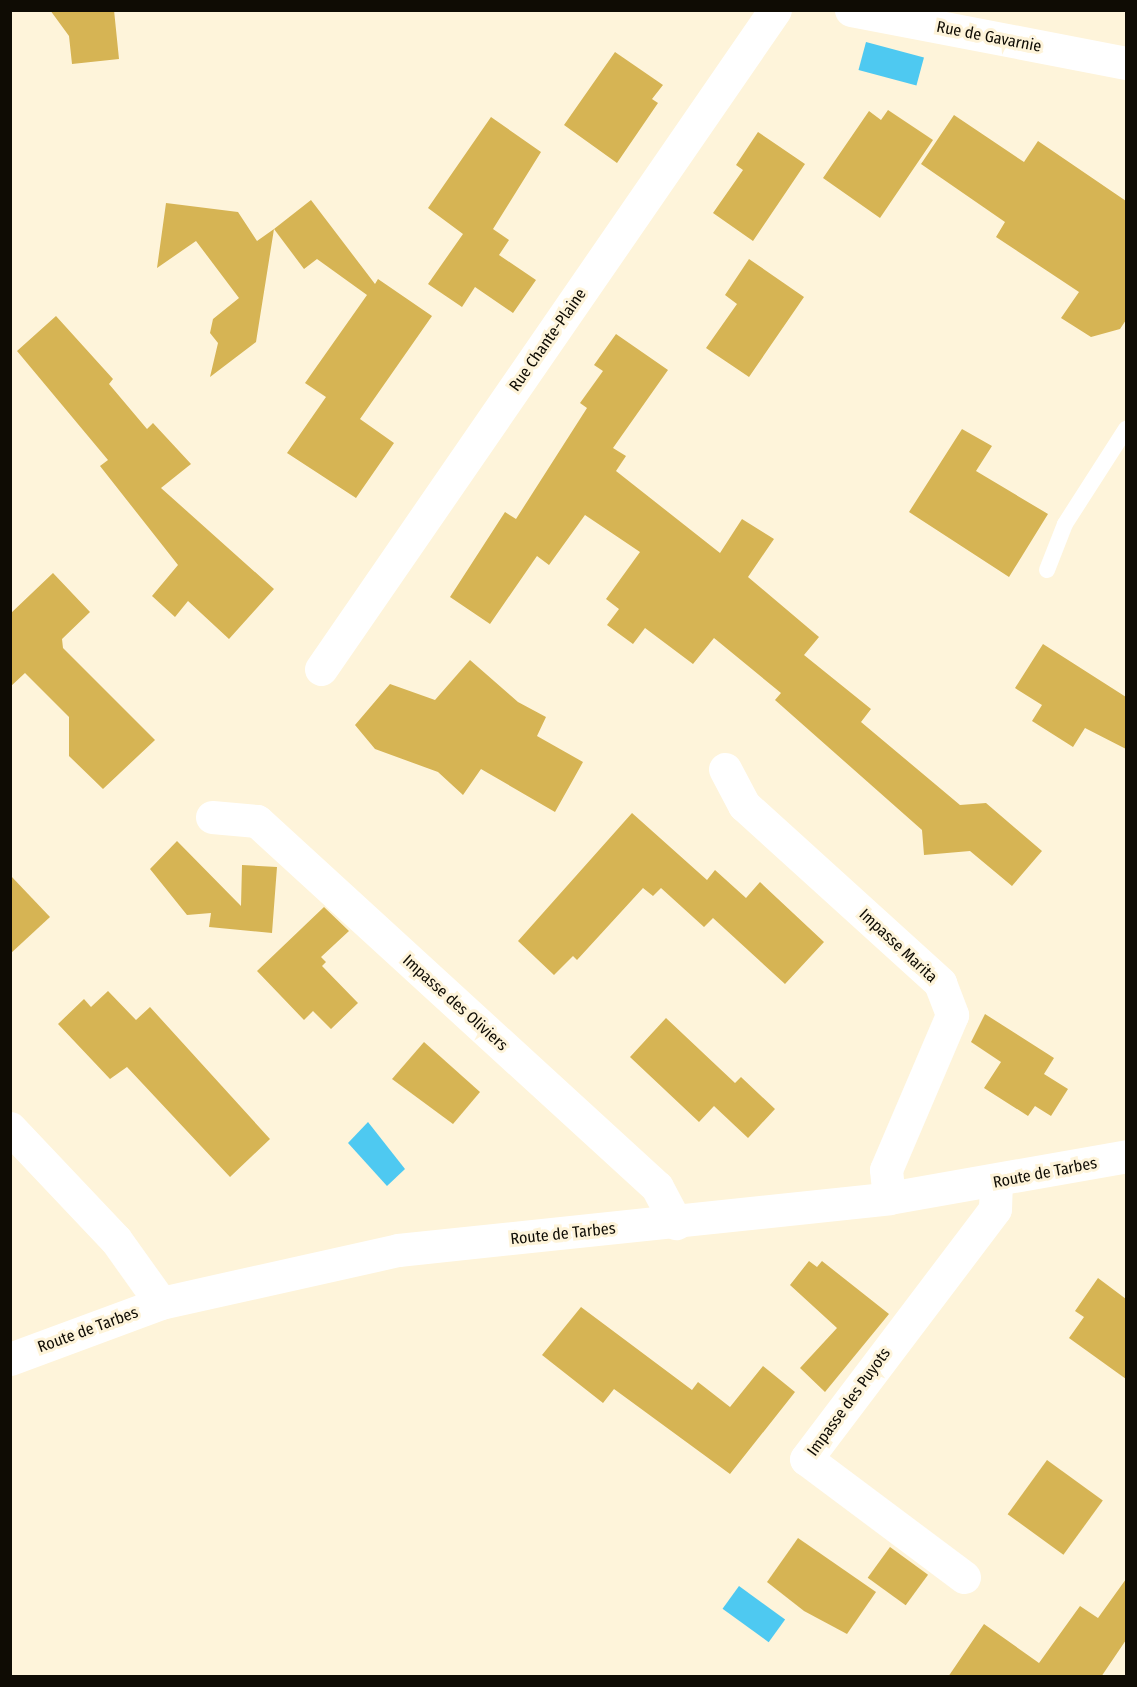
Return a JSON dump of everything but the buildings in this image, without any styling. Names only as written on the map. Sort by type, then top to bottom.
[{"type":"street","name":"Rue Chante-Plaine","points":[[321,669],[775,10]]},
{"type":"street","name":"Rue de Gavarnie","points":[[851,10],[1126,63]]},
{"type":"street","name":"Impasse Marita","points":[[724,769],[744,805],[940,983],[952,1015],[886,1170],[889,1198]]},
{"type":"street","name":"Impasse des Oliviers","points":[[212,817],[257,821],[657,1187],[676,1224]]},
{"type":"street","points":[[10,1128],[116,1240],[161,1303]]},
{"type":"street","name":"Route de Tarbes","points":[[10,1359],[161,1303],[398,1250],[676,1224],[889,1198],[996,1183],[1126,1156]]},
{"type":"street","name":"Impasse des Puyots","points":[[964,1577],[806,1460],[994,1209],[996,1183]]},
{"type":"lane","points":[[1047,570],[1065,524],[1126,429]]},
{"type":"water","points":[[866,42],[924,58],[916,86],[858,70]]},
{"type":"water","points":[[368,1122],[405,1169],[387,1186],[348,1143]]},
{"type":"water","points":[[739,1586],[785,1620],[769,1642],[723,1609]]}]
